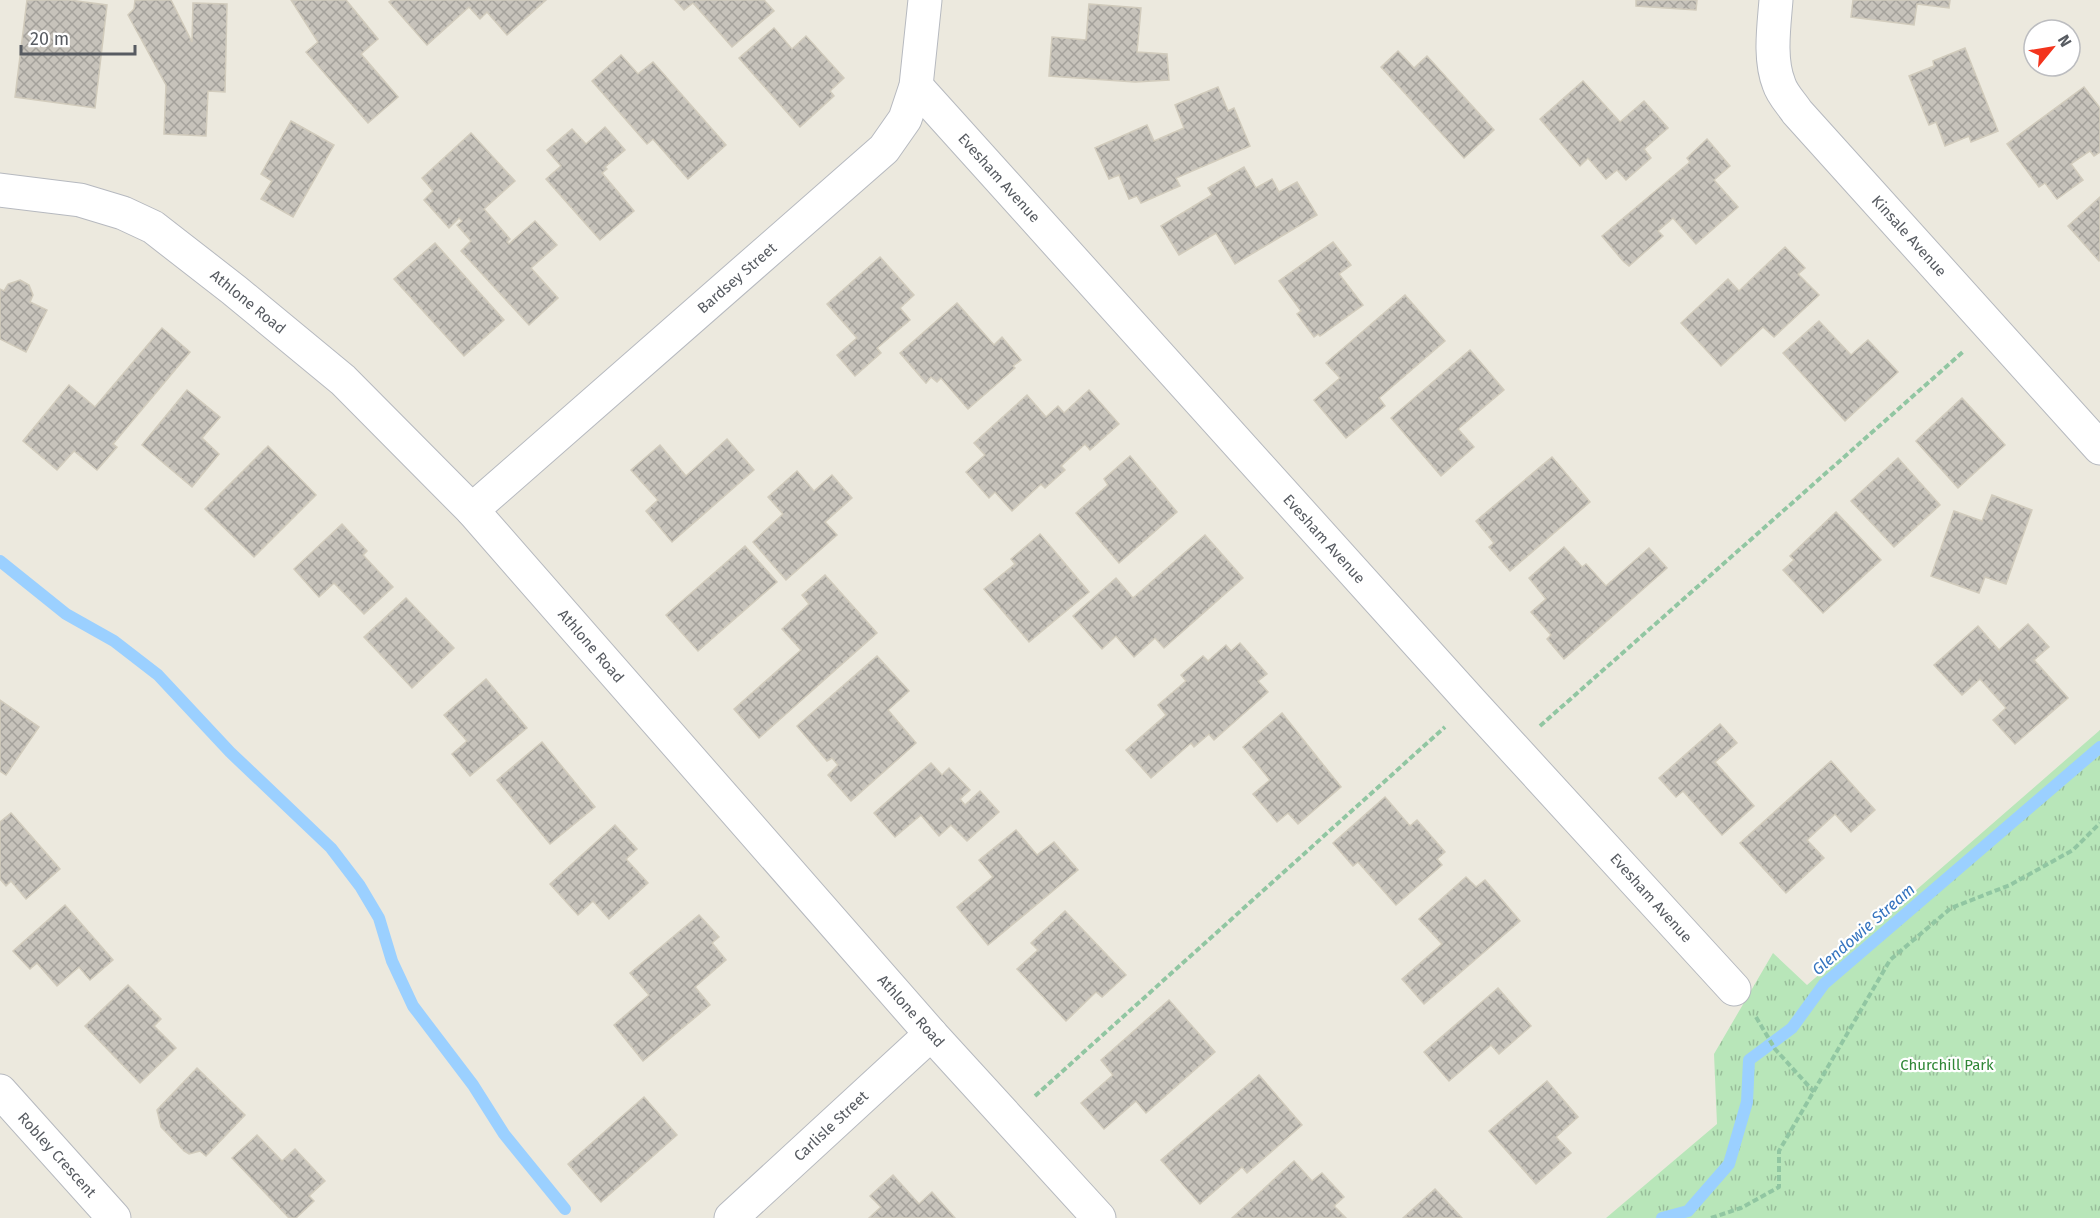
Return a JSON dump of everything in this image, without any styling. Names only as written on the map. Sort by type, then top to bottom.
[{"type":"street","name":"Bardsey Street","points":[[472,510],[884,149],[905,119],[916,86],[925,0]]},
{"type":"street","name":"Kinsale Avenue","points":[[1776,0],[1774,61],[1779,84],[1797,112],[2100,448]]},
{"type":"street","name":"Evesham Avenue","points":[[916,86],[1744,1001]]},
{"type":"street","name":"Athlone Road","points":[[0,190],[80,200],[123,213],[153,227],[343,380],[472,510],[931,1034],[1099,1218]]},
{"type":"street","name":"Carlisle Street","points":[[731,1218],[931,1034]]},
{"type":"street","name":"Robley Crescent","points":[[0,1091],[114,1218]]},
{"type":"path","points":[[1515,749],[1991,327]]},
{"type":"path","points":[[1010,1119],[1472,703]]},
{"type":"path","points":[[1711,1218],[1741,1208],[1779,1187],[1779,1151],[1890,960],[1951,908],[2010,885],[2073,850],[2100,823]]},
{"type":"path","points":[[1744,1001],[1775,1049],[1814,1092]]},
{"type":"green space","name":"Churchill Park","points":[[2100,730],[2100,1218],[1606,1218],[1717,1124],[1714,1054],[1773,953],[1807,985]]},
{"type":"building","points":[[27,0],[69,0],[107,5],[95,108],[15,97]]},
{"type":"building","points":[[135,0],[171,0],[192,42],[193,3],[227,4],[225,92],[208,91],[206,136],[164,134],[166,85],[128,15],[134,9]]},
{"type":"building","points":[[291,0],[346,0],[378,39],[361,54],[398,97],[368,123],[306,52],[318,42]]},
{"type":"building","points":[[392,0],[546,0],[507,35],[487,12],[480,19],[469,7],[427,45],[389,2]]},
{"type":"building","points":[[675,0],[764,0],[774,11],[732,47],[693,3],[684,10]]},
{"type":"building","points":[[1636,0],[1697,0],[1696,10],[1636,6]]},
{"type":"building","points":[[1853,0],[1950,0],[1949,8],[1917,4],[1914,25],[1851,17]]},
{"type":"building","points":[[1089,4],[1141,8],[1137,52],[1167,54],[1169,80],[1135,82],[1049,76],[1052,37],[1086,40]]},
{"type":"building","points":[[774,28],[792,49],[806,36],[844,78],[830,91],[834,96],[800,127],[739,58]]},
{"type":"building","points":[[1965,48],[1998,131],[1971,142],[1969,136],[1945,146],[1936,122],[1929,125],[1909,76],[1934,66],[1933,61]]},
{"type":"building","points":[[1398,51],[1414,68],[1427,56],[1494,130],[1464,158],[1381,67]]},
{"type":"building","points":[[621,55],[638,74],[653,62],[726,145],[688,179],[653,139],[647,144],[592,81]]},
{"type":"building","points":[[1583,81],[1620,122],[1644,101],[1668,128],[1644,149],[1651,158],[1626,180],[1617,170],[1606,179],[1588,158],[1580,166],[1540,119]]},
{"type":"building","points":[[1218,87],[1228,111],[1234,108],[1250,146],[1176,178],[1180,186],[1141,203],[1137,196],[1129,199],[1119,175],[1109,179],[1095,148],[1147,125],[1154,141],[1184,128],[1175,105]]},
{"type":"building","points":[[2084,87],[2100,108],[2100,152],[2094,156],[2090,151],[2071,164],[2083,180],[2057,199],[2045,183],[2039,187],[2007,144]]},
{"type":"building","points":[[291,121],[334,145],[293,217],[261,199],[272,181],[261,174]]},
{"type":"building","points":[[605,127],[625,150],[605,167],[607,169],[602,173],[634,211],[600,240],[546,179],[561,166],[547,150],[572,129],[586,144]]},
{"type":"building","points":[[471,133],[515,181],[484,209],[510,239],[507,242],[509,244],[535,221],[557,245],[531,268],[558,298],[529,325],[461,251],[471,241],[457,225],[462,221],[459,218],[449,228],[424,200],[433,191],[422,178]]},
{"type":"building","points":[[1707,139],[1730,166],[1714,180],[1738,207],[1696,244],[1673,218],[1658,231],[1663,236],[1629,266],[1602,236],[1690,162],[1687,158]]},
{"type":"building","points":[[1244,167],[1256,188],[1272,179],[1279,192],[1297,182],[1317,215],[1235,264],[1216,233],[1179,255],[1161,226],[1212,195],[1208,188]]},
{"type":"building","points":[[2100,197],[2100,260],[2099,261],[2068,226]]},
{"type":"building","points":[[1333,242],[1351,265],[1339,274],[1363,305],[1320,336],[1318,334],[1314,337],[1297,314],[1301,311],[1279,281]]},
{"type":"building","points":[[435,243],[504,320],[464,356],[394,279]]},
{"type":"building","points":[[1785,247],[1805,268],[1798,274],[1819,295],[1774,337],[1763,327],[1721,366],[1681,323],[1728,279],[1739,291]]},
{"type":"building","points":[[880,257],[914,295],[900,308],[910,320],[877,348],[881,353],[855,376],[837,355],[857,338],[827,304]]},
{"type":"building","points":[[20,280],[29,285],[33,295],[30,302],[47,310],[26,352],[0,339],[0,289],[4,291],[8,284]]},
{"type":"building","points":[[1405,295],[1445,341],[1379,398],[1385,406],[1346,438],[1314,400],[1340,378],[1326,363]]},
{"type":"building","points":[[957,303],[994,345],[1002,337],[1021,360],[1013,366],[1015,368],[968,409],[941,378],[937,382],[931,377],[926,383],[900,353]]},
{"type":"building","points":[[1819,321],[1851,355],[1868,340],[1898,372],[1845,421],[1783,353]]},
{"type":"building","points":[[162,328],[190,352],[113,444],[117,447],[97,470],[74,451],[57,470],[23,441],[69,385],[95,407]]},
{"type":"building","points":[[1470,350],[1504,390],[1458,429],[1474,447],[1441,476],[1391,418]]},
{"type":"building","points":[[187,390],[220,417],[202,438],[219,454],[192,487],[142,445]]},
{"type":"building","points":[[1089,390],[1119,424],[1090,450],[1085,444],[1061,466],[1065,470],[1045,488],[1041,484],[1012,511],[995,492],[989,498],[966,472],[985,455],[974,443],[1027,395],[1046,417],[1058,406],[1064,413]]},
{"type":"building","points":[[1962,398],[2005,445],[1958,488],[1916,441]]},
{"type":"building","points":[[727,439],[754,470],[672,542],[646,511],[658,500],[631,470],[660,445],[686,476]]},
{"type":"building","points":[[268,446],[316,495],[254,557],[205,509]]},
{"type":"building","points":[[1130,456],[1177,512],[1119,563],[1076,513],[1108,485],[1104,479]]},
{"type":"building","points":[[1552,457],[1590,502],[1510,571],[1489,547],[1494,543],[1476,521]]},
{"type":"building","points":[[1898,458],[1940,505],[1894,547],[1851,501]]},
{"type":"building","points":[[797,471],[814,491],[832,475],[852,498],[825,522],[837,535],[786,580],[753,542],[783,514],[768,497]]},
{"type":"building","points":[[1992,495],[2032,510],[2006,584],[1985,577],[1979,593],[1931,576],[1954,511],[1982,521]]},
{"type":"building","points":[[1836,512],[1881,560],[1823,613],[1783,570],[1794,560],[1790,556]]},
{"type":"building","points":[[342,524],[367,551],[363,555],[393,587],[364,614],[334,583],[319,597],[294,569]]},
{"type":"building","points":[[1040,534],[1089,592],[1029,642],[984,589],[1015,564],[1011,559]]},
{"type":"building","points":[[1205,535],[1243,578],[1164,648],[1155,638],[1134,657],[1116,636],[1102,649],[1073,616],[1116,578],[1133,598]]},
{"type":"building","points":[[745,546],[777,582],[698,651],[666,615]]},
{"type":"building","points":[[1564,547],[1582,567],[1586,564],[1606,586],[1649,548],[1667,568],[1564,659],[1547,639],[1551,635],[1531,612],[1546,599],[1529,578]]},
{"type":"building","points":[[825,575],[877,633],[759,738],[734,709],[801,650],[782,629],[809,604],[802,595]]},
{"type":"building","points":[[406,598],[454,648],[412,688],[364,637]]},
{"type":"building","points":[[2028,624],[2049,647],[2034,660],[2068,698],[2015,744],[1993,720],[2006,708],[1980,679],[1962,695],[1934,665],[1978,626],[1999,650]]},
{"type":"building","points":[[1240,643],[1267,674],[1258,681],[1268,692],[1214,740],[1209,734],[1194,747],[1191,743],[1151,778],[1126,750],[1166,715],[1158,705],[1186,681],[1181,675],[1203,656],[1208,661],[1226,645],[1231,651]]},
{"type":"building","points":[[877,656],[909,691],[888,710],[916,743],[851,801],[828,775],[838,765],[832,758],[827,761],[797,726]]},
{"type":"building","points":[[486,679],[527,728],[470,776],[452,754],[467,741],[444,715]]},
{"type":"building","points":[[0,700],[39,727],[6,775],[0,771]]},
{"type":"building","points":[[1282,713],[1341,787],[1298,824],[1288,813],[1277,822],[1253,794],[1270,780],[1243,747]]},
{"type":"building","points":[[1720,724],[1737,743],[1715,762],[1754,806],[1722,835],[1683,791],[1676,797],[1659,778]]},
{"type":"building","points":[[542,742],[595,807],[550,844],[497,780]]},
{"type":"building","points":[[1831,761],[1875,810],[1851,832],[1835,814],[1807,840],[1824,858],[1786,893],[1740,843]]},
{"type":"building","points":[[931,763],[942,775],[949,768],[970,790],[960,799],[965,805],[980,791],[999,812],[967,841],[951,825],[939,836],[921,815],[895,837],[874,813]]},
{"type":"building","points":[[1385,797],[1410,826],[1417,820],[1445,852],[1437,859],[1442,865],[1396,905],[1358,862],[1353,866],[1333,843]]},
{"type":"building","points":[[11,813],[60,869],[26,899],[11,881],[6,886],[0,879],[0,822]]},
{"type":"building","points":[[615,825],[637,849],[626,859],[648,883],[609,919],[593,901],[578,915],[550,884]]},
{"type":"building","points":[[1016,830],[1037,855],[1054,842],[1078,870],[988,945],[957,907],[993,877],[979,860]]},
{"type":"building","points":[[1466,877],[1476,887],[1485,880],[1520,921],[1424,1004],[1402,979],[1442,944],[1419,919]]},
{"type":"building","points":[[65,905],[113,960],[90,980],[79,967],[57,986],[37,963],[30,969],[13,951]]},
{"type":"building","points":[[1065,911],[1126,975],[1102,997],[1096,992],[1066,1021],[1017,969],[1038,950],[1031,943]]},
{"type":"building","points":[[699,915],[719,937],[712,943],[726,960],[695,987],[710,1005],[643,1061],[614,1025],[649,995],[630,973]]},
{"type":"building","points":[[128,985],[161,1019],[154,1026],[176,1048],[140,1083],[85,1026]]},
{"type":"building","points":[[1498,988],[1531,1026],[1499,1054],[1491,1045],[1449,1081],[1424,1052]]},
{"type":"building","points":[[1169,1000],[1215,1052],[1146,1113],[1136,1101],[1104,1129],[1081,1103],[1113,1075],[1101,1060]]},
{"type":"building","points":[[197,1068],[245,1115],[206,1156],[200,1151],[189,1154],[184,1151],[161,1127],[157,1110]]},
{"type":"building","points":[[1259,1075],[1302,1125],[1247,1173],[1242,1167],[1200,1204],[1161,1160]]},
{"type":"building","points":[[1547,1081],[1578,1117],[1556,1137],[1571,1153],[1536,1184],[1489,1131]]},
{"type":"building","points":[[644,1097],[677,1135],[601,1202],[568,1164]]},
{"type":"building","points":[[257,1135],[282,1161],[295,1149],[325,1181],[309,1196],[314,1201],[296,1218],[289,1218],[232,1158]]},
{"type":"building","points":[[1294,1161],[1312,1181],[1322,1173],[1344,1197],[1334,1206],[1346,1218],[1232,1218]]},
{"type":"building","points":[[893,1175],[919,1204],[932,1192],[955,1218],[869,1218],[881,1207],[870,1196]]},
{"type":"building","points":[[1435,1189],[1462,1218],[1403,1218]]},
{"type":"waterway","points":[[0,561],[66,614],[114,641],[158,675],[230,752],[331,848],[360,886],[379,918],[392,961],[413,1006],[473,1085],[504,1134],[565,1209]]},
{"type":"waterway","name":"Glendowie Stream","points":[[1662,1218],[1688,1211],[1729,1164],[1747,1102],[1749,1060],[1792,1028],[1824,984],[2100,747]]}]
